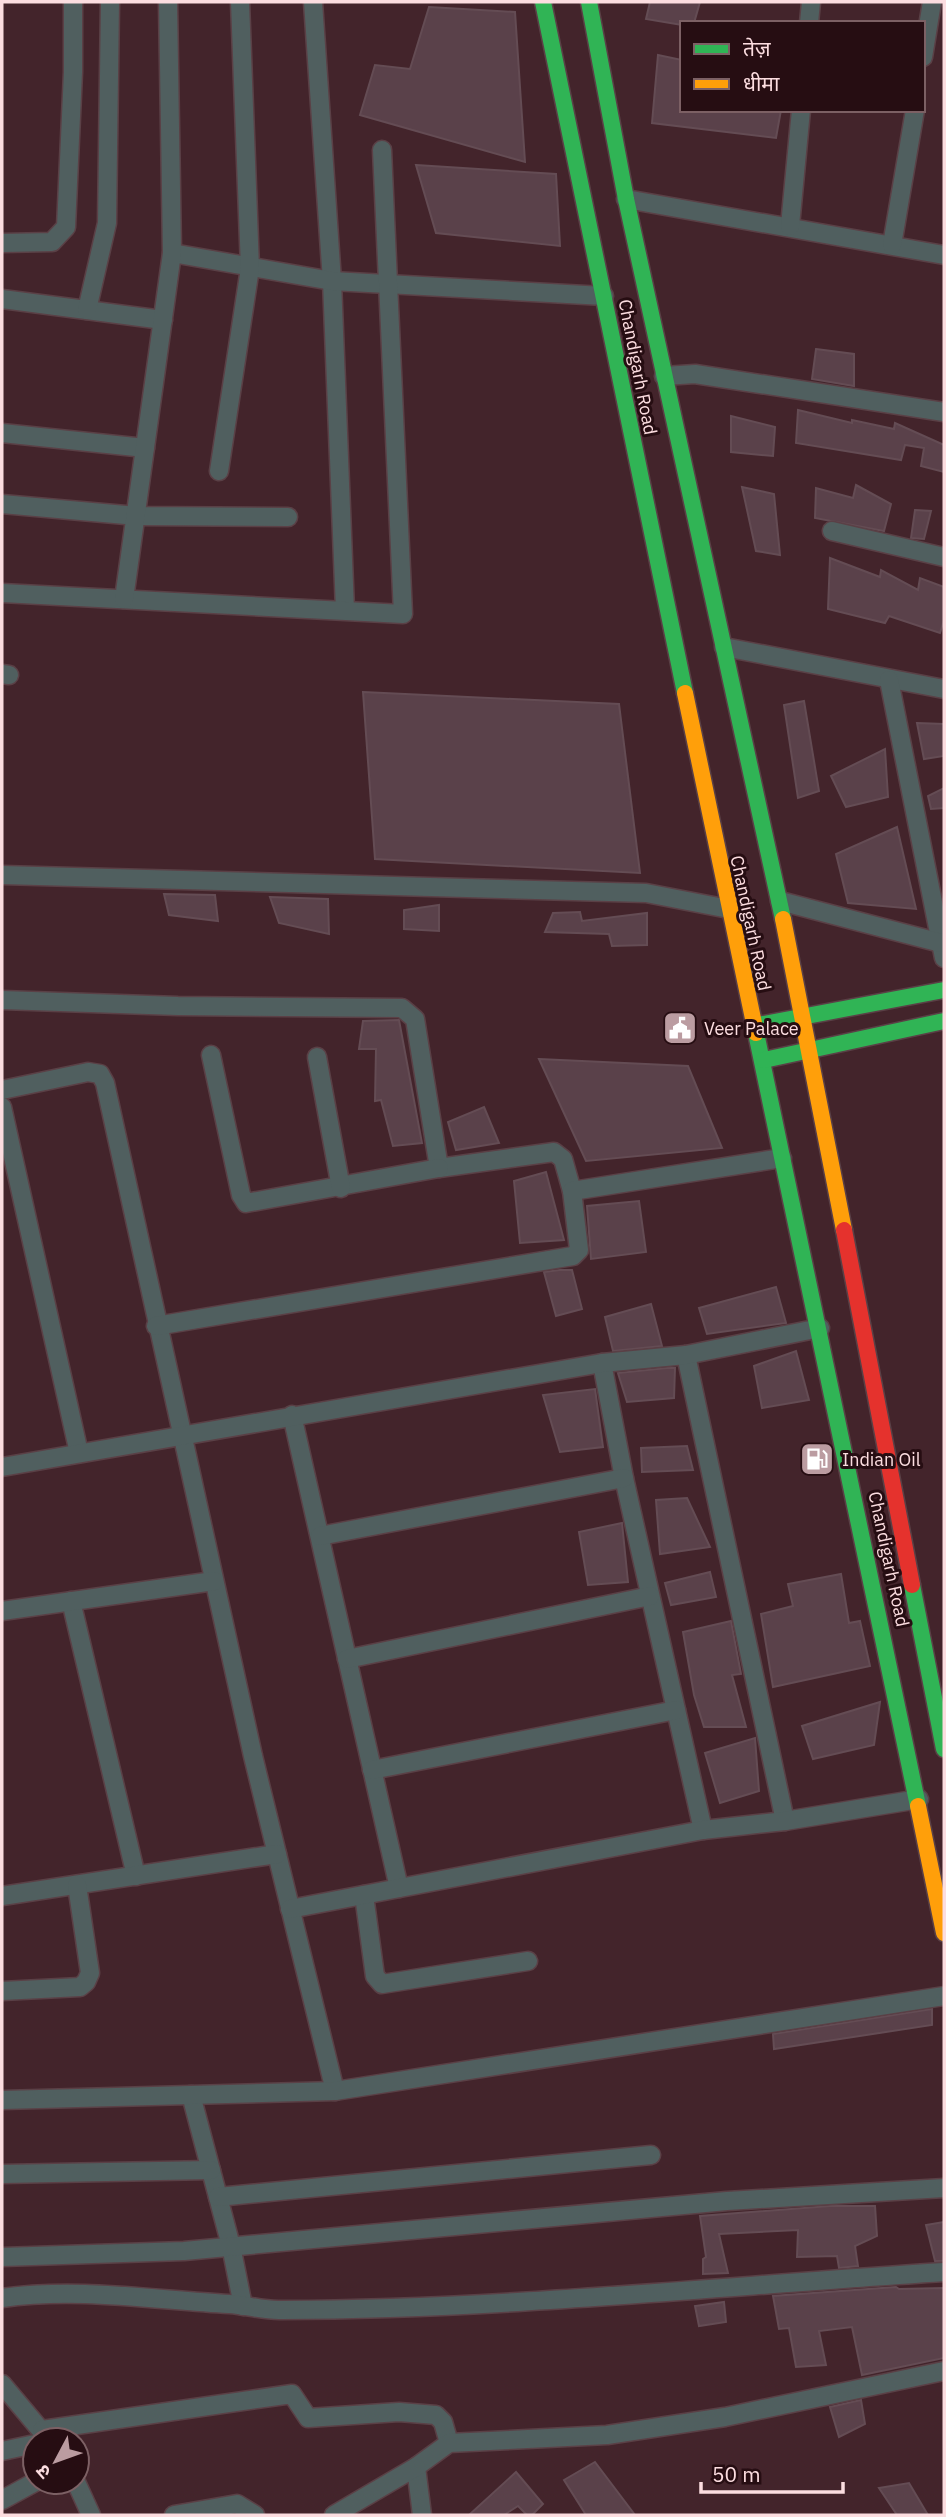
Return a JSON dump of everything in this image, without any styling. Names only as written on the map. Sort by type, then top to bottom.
[{"type":"main road","name":"Chandigarh Road","points":[[543,2],[729,909],[764,1060],[782,1158],[919,1799],[944,1933]]},
{"type":"main road","name":"Chandigarh Road","points":[[589,2],[626,199],[780,901],[944,1749]]},
{"type":"main road","points":[[754,1026],[944,990]]},
{"type":"main road","points":[[764,1060],[944,1021]]},
{"type":"street","points":[[2,243],[52,242],[65,227],[73,72],[73,2]]},
{"type":"street","points":[[87,310],[107,223],[110,2]]},
{"type":"street","points":[[124,599],[172,253],[168,2]]},
{"type":"street","points":[[219,471],[250,268],[240,2]]},
{"type":"street","points":[[313,2],[332,281],[345,610]]},
{"type":"street","points":[[809,21],[811,2]]},
{"type":"street","points":[[925,45],[932,2]]},
{"type":"street","points":[[790,226],[801,112]]},
{"type":"street","points":[[892,245],[915,112]]},
{"type":"street","points":[[2,593],[345,610],[398,617],[405,610],[386,283],[382,150]]},
{"type":"street","points":[[626,199],[944,255]]},
{"type":"street","points":[[172,253],[332,281],[604,296]]},
{"type":"street","points":[[2,299],[163,320]]},
{"type":"street","points":[[664,376],[695,374],[944,412]]},
{"type":"street","points":[[2,433],[145,448]]},
{"type":"street","points":[[2,504],[137,516],[288,517]]},
{"type":"street","points":[[832,531],[944,557]]},
{"type":"street","points":[[724,648],[944,689]]},
{"type":"street","points":[[780,901],[943,950],[889,680]]},
{"type":"street","points":[[2,875],[646,893],[729,909]]},
{"type":"street","points":[[2,1000],[178,1006],[402,1008],[415,1019],[439,1168]]},
{"type":"street","points":[[156,1326],[573,1256],[579,1250],[572,1191],[563,1159],[554,1152],[439,1168],[250,1204],[244,1201],[211,1055]]},
{"type":"street","points":[[317,1057],[341,1188]]},
{"type":"street","points":[[2,1090],[88,1072],[103,1077],[214,1581],[335,2091]]},
{"type":"street","points":[[2,1107],[79,1453]]},
{"type":"street","points":[[572,1191],[782,1158]]},
{"type":"street","points":[[2,1467],[602,1363],[685,1355],[820,1328]]},
{"type":"street","points":[[685,1355],[785,1822]]},
{"type":"street","points":[[602,1363],[624,1478],[703,1830]]},
{"type":"street","points":[[292,1415],[399,1888]]},
{"type":"street","points":[[320,1536],[624,1478]]},
{"type":"street","points":[[2,1611],[214,1581]]},
{"type":"street","points":[[347,1659],[650,1596]]},
{"type":"street","points":[[71,1601],[136,1876]]},
{"type":"street","points":[[372,1770],[676,1710]]},
{"type":"street","points":[[290,1909],[703,1830],[785,1822],[919,1799]]},
{"type":"street","points":[[2,1896],[277,1854]]},
{"type":"street","points":[[2,1991],[80,1987],[86,1982],[90,1973],[77,1885]]},
{"type":"street","points":[[364,1895],[376,1976],[382,1984],[528,1961]]},
{"type":"street","points":[[2,2100],[335,2091],[944,1996]]},
{"type":"street","points":[[191,2095],[231,2246],[243,2306]]},
{"type":"street","points":[[218,2197],[651,2155]]},
{"type":"street","points":[[2,2174],[211,2170]]},
{"type":"street","points":[[2,2257],[184,2251],[727,2201],[944,2188]]},
{"type":"street","points":[[2,2298],[60,2295],[243,2306],[278,2311],[459,2305],[944,2272]]},
{"type":"street","points":[[334,2515],[416,2467],[449,2443],[607,2435],[725,2417],[944,2371]]},
{"type":"street","points":[[2,2384],[34,2426]]},
{"type":"street","points":[[91,2430],[292,2393],[308,2418],[399,2413],[436,2415],[443,2422],[449,2443]]},
{"type":"street","points":[[2,2451],[21,2446]]},
{"type":"street","points":[[416,2467],[422,2515]]},
{"type":"street","points":[[2,2500],[21,2490]]},
{"type":"street","points":[[82,2496],[90,2515]]},
{"type":"street","points":[[174,2515],[231,2504],[242,2505],[255,2515]]},
{"type":"building","points":[[650,2],[700,2],[695,21],[680,21],[680,25],[646,19]]},
{"type":"building","points":[[429,7],[515,12],[525,162],[360,115],[375,65],[410,69]]},
{"type":"building","points":[[658,55],[680,60],[680,112],[781,112],[776,138],[652,123]]},
{"type":"building","points":[[416,165],[556,174],[560,246],[436,233]]},
{"type":"building","points":[[816,349],[854,354],[854,386],[812,379]]},
{"type":"building","points":[[798,410],[852,423],[852,420],[894,429],[895,423],[944,445],[944,472],[921,466],[924,448],[905,445],[901,460],[796,443]]},
{"type":"building","points":[[731,416],[775,427],[773,456],[731,452]]},
{"type":"building","points":[[856,485],[891,504],[884,531],[815,518],[816,488],[853,498]]},
{"type":"building","points":[[742,487],[774,494],[780,555],[756,551]]},
{"type":"building","points":[[915,510],[931,511],[924,539],[911,538]]},
{"type":"building","points":[[830,558],[880,577],[881,570],[918,590],[920,578],[944,587],[944,620],[940,633],[889,616],[885,623],[828,609]]},
{"type":"building","points":[[363,692],[619,704],[640,873],[375,859]]},
{"type":"building","points":[[804,701],[819,791],[798,798],[784,705]]},
{"type":"building","points":[[917,723],[944,724],[944,756],[924,759]]},
{"type":"building","points":[[885,749],[888,797],[846,807],[831,776]]},
{"type":"building","points":[[944,788],[944,808],[931,809],[928,796]]},
{"type":"building","points":[[897,827],[916,909],[848,903],[836,854]]},
{"type":"building","points":[[164,894],[215,895],[218,921],[169,915]]},
{"type":"building","points":[[270,897],[328,899],[329,934],[279,923]]},
{"type":"building","points":[[439,905],[439,931],[404,929],[404,910]]},
{"type":"building","points":[[580,912],[582,921],[647,913],[647,945],[612,946],[609,934],[545,932],[553,913]]},
{"type":"building","points":[[399,1020],[422,1143],[393,1146],[381,1100],[375,1101],[376,1049],[359,1049],[363,1021]]},
{"type":"building","points":[[539,1059],[688,1066],[722,1148],[586,1161]]},
{"type":"building","points":[[484,1107],[499,1143],[456,1150],[448,1122]]},
{"type":"building","points":[[546,1172],[564,1240],[520,1243],[514,1181]]},
{"type":"building","points":[[639,1201],[646,1252],[591,1259],[587,1206]]},
{"type":"building","points":[[572,1270],[582,1309],[556,1316],[544,1272]]},
{"type":"building","points":[[776,1287],[786,1323],[707,1334],[699,1308]]},
{"type":"building","points":[[651,1304],[662,1346],[613,1351],[605,1317]]},
{"type":"building","points":[[796,1351],[809,1400],[762,1408],[754,1366]]},
{"type":"building","points":[[675,1368],[674,1398],[627,1402],[618,1373]]},
{"type":"building","points":[[595,1389],[603,1447],[560,1452],[543,1395]]},
{"type":"building","points":[[687,1446],[693,1470],[642,1472],[641,1448]]},
{"type":"building","points":[[687,1498],[710,1547],[660,1554],[656,1500]]},
{"type":"building","points":[[622,1523],[628,1582],[588,1585],[579,1532]]},
{"type":"building","points":[[710,1572],[716,1597],[671,1605],[665,1583]]},
{"type":"building","points":[[841,1574],[849,1623],[860,1621],[870,1666],[773,1687],[761,1614],[793,1606],[788,1584]]},
{"type":"building","points":[[731,1621],[741,1674],[732,1675],[746,1727],[704,1727],[694,1695],[683,1632]]},
{"type":"building","points":[[880,1702],[874,1745],[813,1759],[802,1726]]},
{"type":"building","points":[[755,1738],[759,1791],[720,1803],[705,1753]]},
{"type":"building","points":[[932,2009],[932,2025],[774,2049],[773,2034]]},
{"type":"building","points":[[830,2206],[875,2206],[877,2236],[855,2246],[858,2266],[839,2268],[837,2256],[797,2257],[798,2230],[719,2234],[728,2273],[703,2274],[703,2259],[706,2257],[700,2216]]},
{"type":"building","points":[[944,2222],[944,2261],[935,2261],[926,2225]]},
{"type":"building","points":[[896,2287],[944,2288],[944,2358],[862,2375],[852,2327],[819,2331],[826,2365],[796,2367],[789,2328],[779,2329],[773,2296]]},
{"type":"building","points":[[724,2302],[726,2322],[699,2326],[695,2306]]},
{"type":"building","points":[[861,2400],[865,2424],[839,2437],[830,2407]]},
{"type":"building","points":[[595,2462],[635,2515],[586,2515],[564,2480]]},
{"type":"building","points":[[516,2472],[543,2504],[532,2515],[527,2515],[518,2506],[504,2515],[469,2515]]},
{"type":"building","points":[[909,2483],[928,2515],[897,2515],[879,2488]]},
{"type":"traffic: fast","points":[[543,2],[685,693]]},
{"type":"traffic: fast","points":[[589,2],[626,199],[783,919]]},
{"type":"traffic: fast","points":[[753,1026],[944,990]]},
{"type":"traffic: fast","points":[[764,1060],[944,1021]]},
{"type":"traffic: fast","points":[[756,1033],[918,1806]]},
{"type":"traffic: fast","points":[[912,1585],[944,1749]]},
{"type":"traffic: slow","points":[[685,693],[756,1033]]},
{"type":"traffic: slow","points":[[783,919],[844,1230]]},
{"type":"traffic: slow","points":[[918,1806],[944,1933]]},
{"type":"traffic: jam","points":[[844,1230],[912,1585]]},
{"type":"place","name":"Veer Palace","points":[[680,1028]]},
{"type":"place","name":"Indian Oil","points":[[817,1459]]}]
